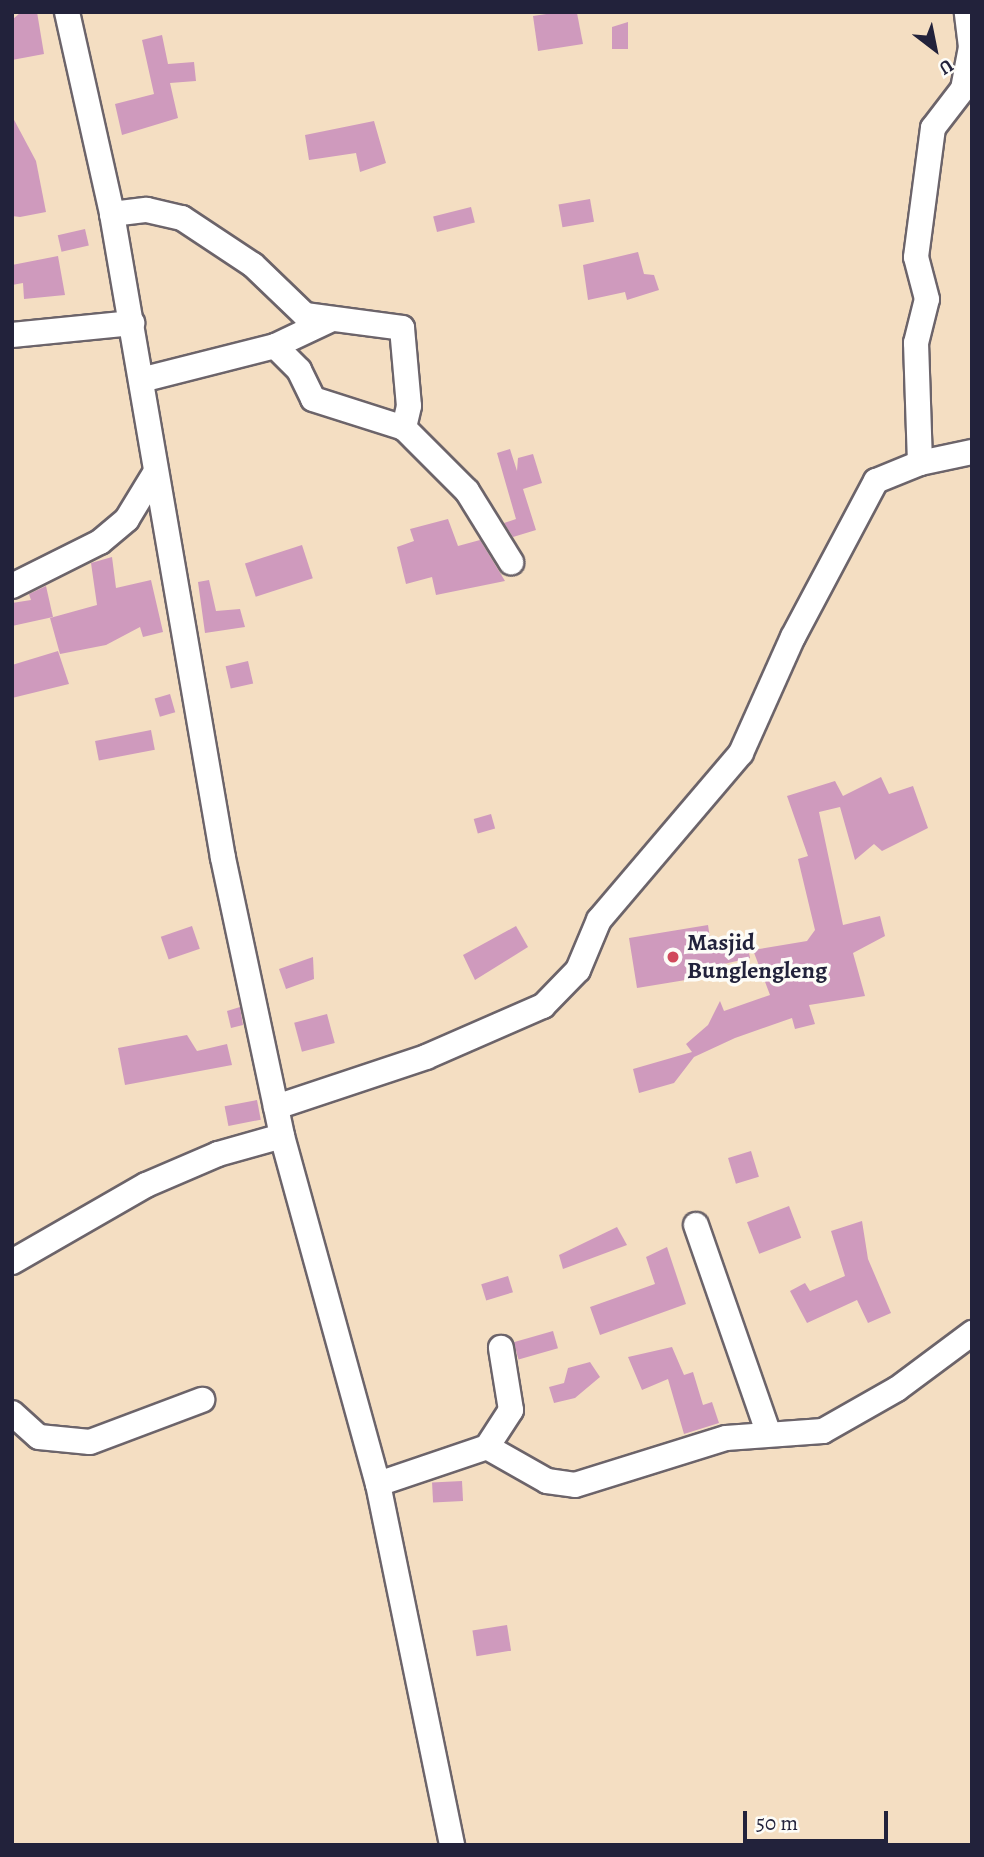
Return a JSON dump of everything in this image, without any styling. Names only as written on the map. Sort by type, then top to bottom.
[{"type":"street","points":[[67,12],[112,214],[221,846],[282,1136],[378,1484],[452,1845]]},
{"type":"street","points":[[920,463],[916,343],[927,299],[916,257],[933,128],[959,102],[971,49],[967,12]]},
{"type":"street","points":[[112,214],[146,210],[182,218],[253,265],[292,307],[330,320],[402,328],[410,406],[404,428]]},
{"type":"street","points":[[141,380],[275,346],[330,320]]},
{"type":"street","points":[[12,335],[132,323]]},
{"type":"street","points":[[275,346],[299,370],[313,399],[404,428],[467,491],[510,562]]},
{"type":"street","points":[[276,1107],[426,1057],[543,1006],[562,989],[578,970],[599,920],[741,753],[793,637],[876,481],[920,463],[972,452]]},
{"type":"street","points":[[12,586],[100,542],[127,519],[155,473]]},
{"type":"street","points":[[12,1262],[146,1185],[218,1154],[282,1136]]},
{"type":"street","points":[[696,1226],[768,1432]]},
{"type":"street","points":[[487,1447],[547,1481],[576,1485],[695,1444],[768,1432],[823,1431],[846,1420],[972,1333]]},
{"type":"street","points":[[378,1484],[487,1447],[511,1409],[501,1348]]},
{"type":"street","points":[[12,1413],[39,1437],[90,1442],[202,1400]]},
{"type":"building","points":[[21,12],[37,12],[44,54],[12,60],[12,20]]},
{"type":"building","points":[[577,13],[583,44],[538,51],[533,16]]},
{"type":"building","points":[[628,22],[628,49],[612,49],[612,27]]},
{"type":"building","points":[[162,35],[168,64],[194,62],[196,81],[170,83],[178,118],[122,135],[115,104],[154,94],[142,40]]},
{"type":"building","points":[[12,116],[36,161],[46,212],[12,216]]},
{"type":"building","points":[[374,121],[386,163],[360,172],[356,153],[309,160],[305,135]]},
{"type":"building","points":[[590,199],[594,222],[562,227],[558,205]]},
{"type":"building","points":[[471,207],[475,223],[437,232],[433,216]]},
{"type":"building","points":[[85,229],[89,246],[62,252],[58,235]]},
{"type":"building","points":[[638,252],[644,274],[654,275],[659,290],[627,300],[625,292],[588,300],[583,265]]},
{"type":"building","points":[[58,256],[65,295],[24,299],[23,283],[12,285],[12,265]]},
{"type":"building","points":[[510,449],[517,471],[518,458],[533,454],[542,483],[523,489],[536,530],[513,537],[504,523],[516,519],[497,453]]},
{"type":"building","points":[[448,519],[458,546],[480,540],[505,581],[436,595],[432,577],[406,584],[397,547],[414,541],[410,529]]},
{"type":"building","points":[[302,545],[313,578],[256,597],[245,564]]},
{"type":"building","points":[[112,557],[116,588],[151,580],[163,632],[143,637],[140,627],[106,645],[60,654],[50,618],[97,605],[91,563]]},
{"type":"building","points":[[209,580],[216,611],[240,609],[245,627],[205,633],[198,582]]},
{"type":"building","points":[[46,586],[53,617],[12,626],[12,603],[31,600],[29,594]]},
{"type":"building","points":[[58,651],[69,684],[12,698],[12,665]]},
{"type":"building","points":[[248,661],[253,683],[231,689],[226,666]]},
{"type":"building","points":[[170,694],[175,712],[160,717],[155,698]]},
{"type":"building","points":[[151,730],[155,750],[99,761],[95,741]]},
{"type":"building","points":[[881,777],[889,794],[913,786],[928,828],[882,851],[874,844],[855,860],[840,807],[819,812],[843,925],[880,916],[885,936],[853,953],[865,996],[809,1005],[815,1024],[795,1029],[792,1018],[735,1038],[694,1057],[674,1083],[639,1093],[633,1069],[692,1052],[686,1044],[708,1025],[720,1001],[724,1011],[770,995],[753,950],[807,941],[815,930],[798,859],[808,856],[787,796],[835,781],[843,796]]},
{"type":"building","points":[[491,814],[495,828],[478,833],[474,819]]},
{"type":"building","name":"Masjid Bunglengleng","points":[[708,925],[712,951],[747,943],[750,958],[715,966],[716,975],[637,988],[629,938]]},
{"type":"building","points":[[192,926],[200,949],[169,959],[161,937]]},
{"type":"building","points":[[516,926],[528,947],[475,980],[463,955]]},
{"type":"building","points":[[313,957],[314,979],[286,989],[279,969]]},
{"type":"building","points":[[240,1007],[243,1025],[231,1028],[227,1011]]},
{"type":"building","points":[[327,1014],[335,1043],[302,1052],[294,1023]]},
{"type":"building","points":[[187,1035],[197,1051],[227,1044],[232,1065],[125,1085],[118,1048]]},
{"type":"building","points":[[257,1100],[261,1120],[228,1126],[225,1106]]},
{"type":"building","points":[[751,1151],[759,1177],[736,1184],[728,1158]]},
{"type":"building","points":[[789,1206],[801,1238],[759,1254],[747,1222]]},
{"type":"building","points":[[862,1221],[868,1259],[891,1313],[868,1323],[857,1300],[807,1323],[790,1291],[805,1283],[810,1291],[845,1276],[831,1231]]},
{"type":"building","points":[[617,1227],[627,1245],[563,1269],[559,1255]]},
{"type":"building","points":[[667,1247],[686,1304],[600,1335],[590,1307],[655,1284],[646,1257]]},
{"type":"building","points":[[508,1276],[513,1292],[486,1300],[481,1284]]},
{"type":"building","points":[[553,1331],[558,1348],[519,1360],[514,1342]]},
{"type":"building","points":[[672,1347],[684,1375],[693,1372],[703,1405],[712,1402],[719,1423],[684,1434],[668,1379],[642,1390],[628,1357]]},
{"type":"building","points":[[590,1362],[600,1377],[575,1398],[554,1403],[549,1387],[564,1383],[568,1368]]},
{"type":"building","points":[[462,1481],[463,1501],[433,1503],[432,1483]]},
{"type":"building","points":[[507,1625],[511,1651],[476,1656],[472,1630]]},
{"type":"place","name":"Masjid Bunglengleng","points":[[673,957]]}]
